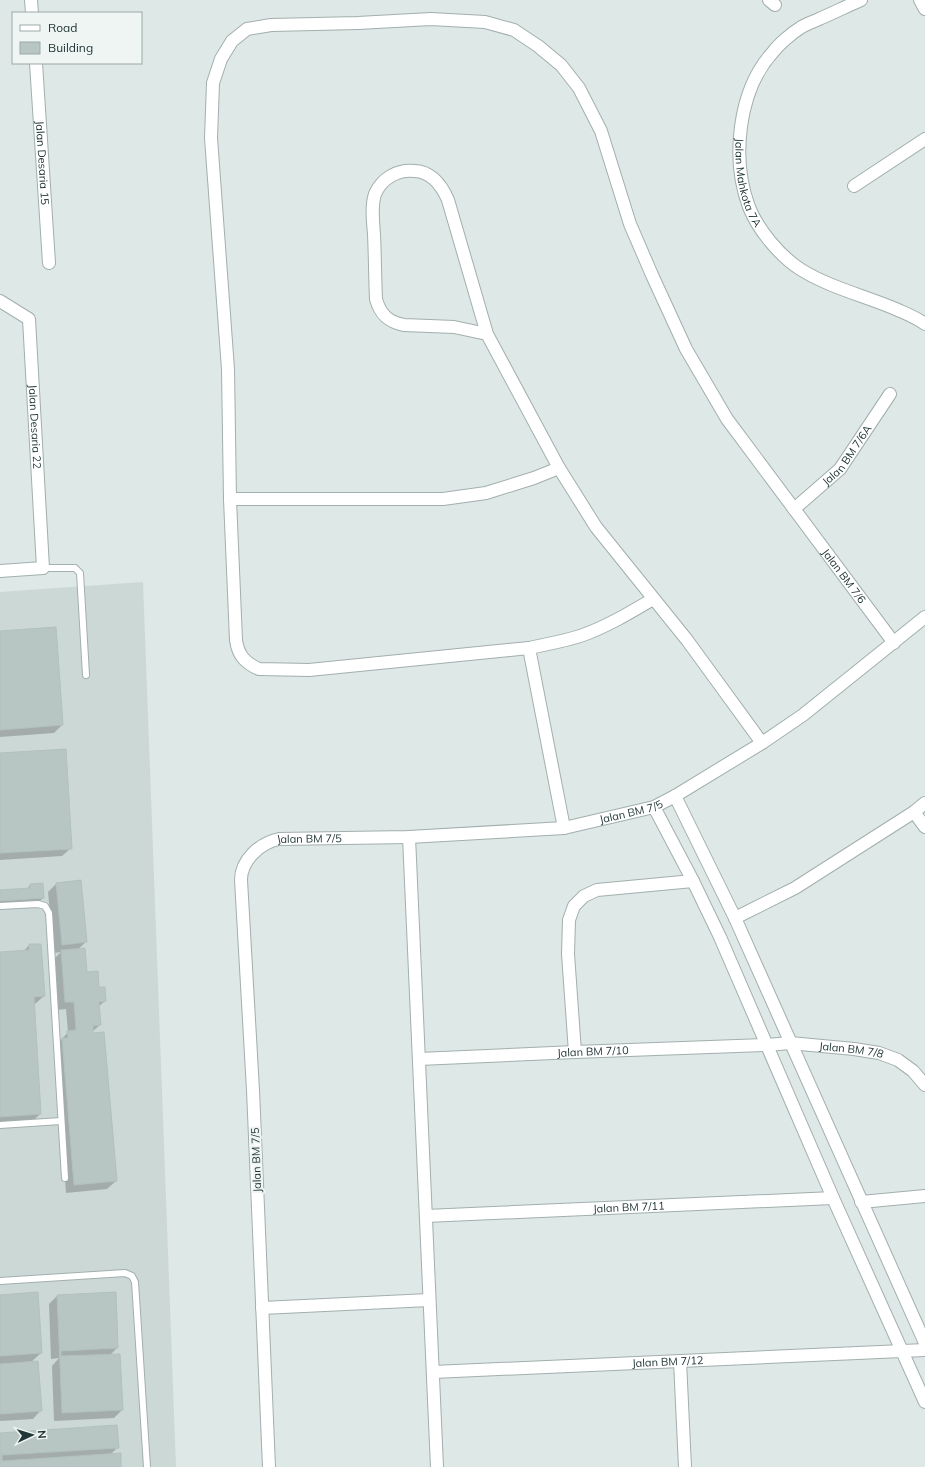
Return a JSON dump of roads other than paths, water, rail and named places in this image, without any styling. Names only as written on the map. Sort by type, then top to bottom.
[{"type":"street","points":[[31,0],[32,12]]},
{"type":"street","name":"Jalan Mahkota 7A","points":[[861,0],[800,28],[773,51],[757,72],[743,112],[740,141],[742,178],[749,207],[759,227],[774,245],[800,269],[826,283],[879,302],[918,319],[925,324]]},
{"type":"street","points":[[920,0],[925,9]]},
{"type":"street","name":"Jalan BM 7/6","points":[[653,599],[584,634],[559,642],[529,648],[309,670],[259,669],[245,661],[240,655],[236,640],[230,499],[228,369],[211,138],[213,83],[220,59],[232,40],[246,30],[271,25],[358,23],[431,19],[485,22],[514,30],[538,46],[561,65],[579,88],[601,131],[630,224],[686,349],[727,419],[894,643]]},
{"type":"street","name":"Jalan Desaria 15","points":[[36,64],[49,263]]},
{"type":"street","points":[[854,186],[925,140]]},
{"type":"street","points":[[487,334],[454,327],[404,325],[388,320],[382,314],[376,299],[374,199],[378,189],[390,176],[396,173],[416,170],[431,176],[442,187],[448,200],[487,334],[559,468],[596,527],[687,640],[762,743]]},
{"type":"street","name":"Jalan Desaria 22","points":[[0,302],[29,319],[43,568]]},
{"type":"street","name":"Jalan BM 7/6A","points":[[794,508],[840,469],[890,394]]},
{"type":"street","points":[[230,499],[443,498],[486,493],[534,478],[559,468]]},
{"type":"street","points":[[0,571],[43,568]]},
{"type":"street","name":"Jalan BM 7/5","points":[[269,1467],[253,1098],[240,880],[242,868],[248,858],[271,842],[279,839],[409,837],[564,828],[654,807],[675,796],[762,743],[803,715],[925,617]]},
{"type":"street","points":[[529,648],[564,828]]},
{"type":"street","points":[[675,796],[735,918],[925,1343]]},
{"type":"street","points":[[735,918],[795,888],[914,812],[925,803]]},
{"type":"street","points":[[654,807],[693,881],[720,937],[833,1198],[925,1402]]},
{"type":"street","points":[[914,812],[925,827]]},
{"type":"street","points":[[409,837],[437,1467]]},
{"type":"street","points":[[576,1052],[568,954],[569,920],[574,906],[584,896],[597,890],[693,881]]},
{"type":"street","name":"Jalan BM 7/8","points":[[768,1045],[790,1043],[854,1048],[878,1053],[898,1060],[913,1071],[925,1085]]},
{"type":"street","name":"Jalan BM 7/10","points":[[418,1059],[768,1045]]},
{"type":"street","points":[[862,1202],[925,1196]]},
{"type":"street","name":"Jalan BM 7/11","points":[[426,1216],[833,1198]]},
{"type":"street","points":[[262,1308],[429,1300]]},
{"type":"street","name":"Jalan BM 7/12","points":[[433,1372],[925,1350]]},
{"type":"street","points":[[680,1361],[685,1467]]},
{"type":"lane","points":[[43,568],[75,568],[80,573],[86,675]]},
{"type":"lane","points":[[0,906],[38,904],[45,906],[49,913],[64,1178]]},
{"type":"lane","points":[[0,1125],[61,1121]]},
{"type":"lane","points":[[0,1281],[125,1273],[132,1276],[135,1282],[147,1467]]}]
